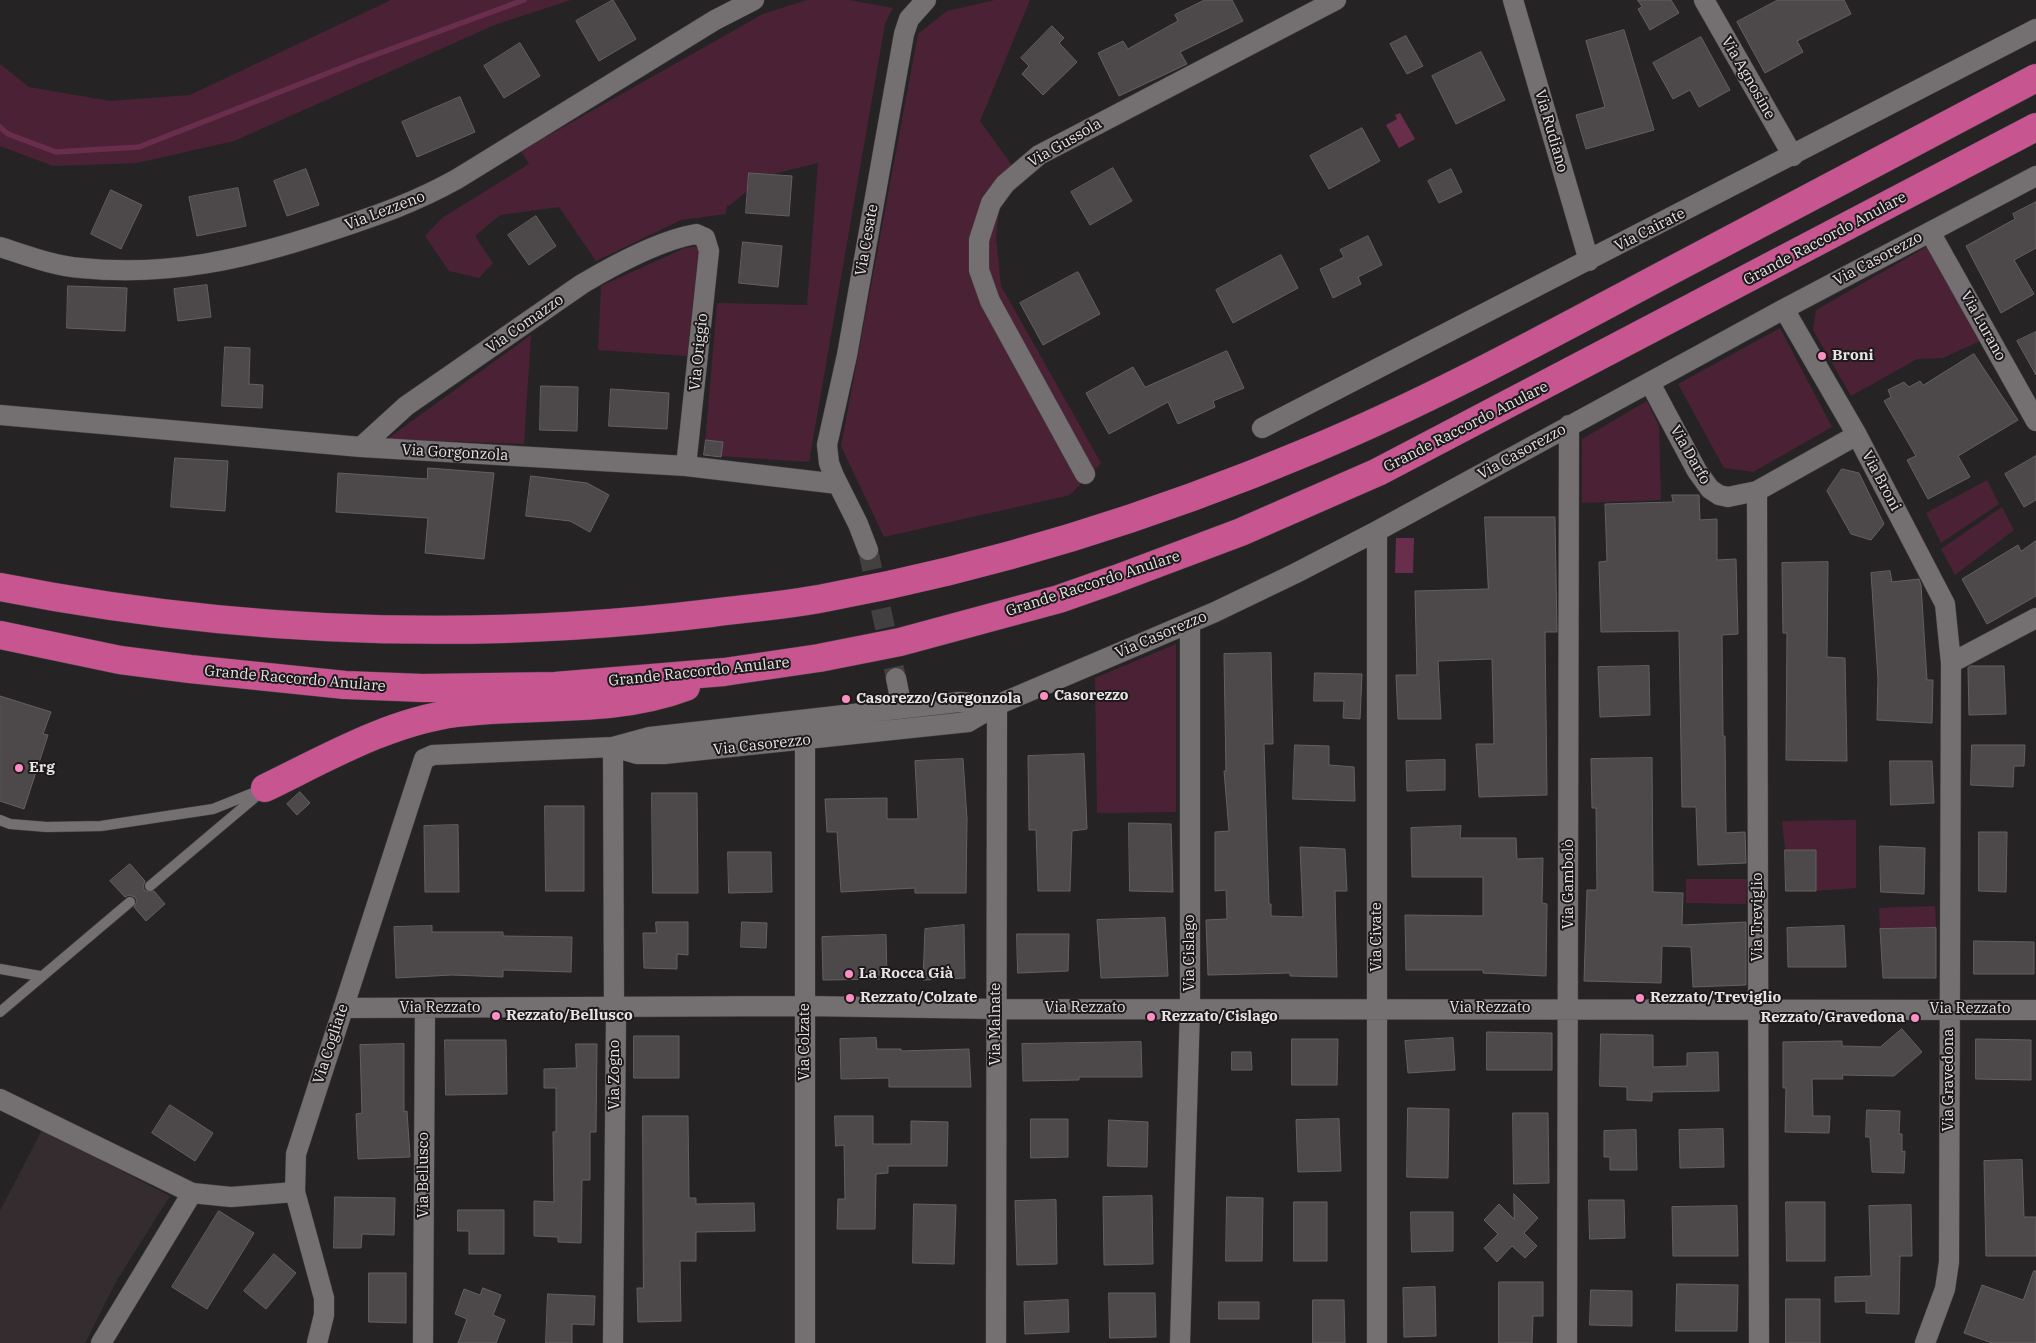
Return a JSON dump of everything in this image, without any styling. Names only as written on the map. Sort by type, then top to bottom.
[{"type":"highway","points":[[1,587],[100,604],[197,617],[357,628],[460,630],[610,623],[755,608],[824,598],[979,564],[1114,525],[1250,475],[1353,433],[1549,335],[2036,78]]},
{"type":"highway","name":"Grande Raccordo Anulare","points":[[0,635],[120,660],[276,679],[345,685],[507,688],[597,683],[724,672],[819,658],[900,642],[997,616],[1108,582],[1241,532],[1378,472],[2036,127]]},
{"type":"highway","points":[[265,788],[377,736],[419,720],[457,713],[566,708],[640,700],[678,690],[724,672]]},
{"type":"street","name":"Via Lezzeno","points":[[0,247],[53,263],[80,268],[127,271],[167,270],[252,256],[374,217],[419,200],[457,179],[715,20],[754,0]]},
{"type":"street","name":"Via Cesate","points":[[838,484],[829,463],[827,445],[847,355],[904,34],[910,20],[926,0]]},
{"type":"street","name":"Via Gussola","points":[[1085,474],[982,284],[978,246],[991,203],[1005,184],[1039,155],[1336,0]]},
{"type":"street","name":"Via Rudiano","points":[[1513,0],[1589,262]]},
{"type":"street","name":"Via Agnosine","points":[[1704,0],[1793,156]]},
{"type":"street","name":"Via Cairate","points":[[1262,428],[1589,262],[2036,29]]},
{"type":"street","name":"Via Casorezzo","points":[[613,747],[628,752],[664,754],[963,724],[997,706],[1190,623],[1377,531],[1784,309],[2036,176]]},
{"type":"street","name":"Via Lurano","points":[[1930,232],[2036,421]]},
{"type":"street","name":"Via Comazzo","points":[[361,447],[406,406],[602,272],[682,237],[696,234],[705,238]]},
{"type":"street","name":"Via Origgio","points":[[686,466],[709,251],[705,238]]},
{"type":"street","name":"Via Broni","points":[[1784,309],[1856,435],[1945,604],[1951,663]]},
{"type":"street","name":"Via Darfo","points":[[1650,383],[1697,471],[1710,489],[1719,495],[1728,497],[1757,491],[1856,435]]},
{"type":"street","name":"Via Gorgonzola","points":[[0,415],[361,447],[686,466],[838,484]]},
{"type":"street","name":"Via Gambolò","points":[[1567,1343],[1570,425]]},
{"type":"street","points":[[838,484],[858,524],[868,550]]},
{"type":"street","name":"Via Treviglio","points":[[1757,491],[1759,1343]]},
{"type":"street","name":"Via Civate","points":[[1377,531],[1377,1343]]},
{"type":"street","points":[[1951,663],[2036,618]]},
{"type":"street","name":"Via Cislago","points":[[1180,1343],[1190,1008],[1190,623]]},
{"type":"street","name":"Via Gravedona","points":[[1925,1343],[1945,1289],[1949,1271],[1951,663]]},
{"type":"street","points":[[896,678],[902,708]]},
{"type":"street","name":"Via Casorezzo","points":[[433,755],[613,747],[640,738],[902,708],[959,702],[997,706]]},
{"type":"street","name":"Via Malnate","points":[[996,1343],[997,706]]},
{"type":"street","name":"Via Colzate","points":[[804,741],[806,1006],[804,1343]]},
{"type":"street","name":"Via Zogno","points":[[613,747],[614,1008],[616,1019],[613,1343]]},
{"type":"street","name":"Via Cogliate","points":[[317,1343],[324,1315],[324,1298],[295,1192],[294,1165],[298,1143],[422,762],[427,757],[433,755]]},
{"type":"street","name":"Via Rezzato","points":[[343,1008],[806,1006],[996,1009],[2036,1010]]},
{"type":"street","name":"Via Bellusco","points":[[423,1343],[425,1008]]},
{"type":"street","points":[[0,1099],[192,1193],[231,1197],[295,1192]]},
{"type":"street","points":[[101,1343],[192,1193]]},
{"type":"lane","points":[[0,820],[10,824],[47,827],[101,826],[213,808],[265,788]]},
{"type":"lane","points":[[150,886],[265,788]]},
{"type":"lane","points":[[0,1012],[40,976],[130,902]]},
{"type":"lane","points":[[0,969],[40,976]]},
{"type":"shaded area","points":[[391,0],[571,0],[497,24],[234,141],[137,163],[53,166],[0,146],[0,64],[29,87],[110,101],[190,95]]},
{"type":"shaded area","points":[[807,0],[849,0],[893,8],[885,24],[809,462],[704,455],[717,303],[807,305],[818,163],[765,176],[729,206],[727,205],[726,214],[681,220],[596,261],[559,207],[500,215],[475,236],[493,263],[479,278],[449,271],[425,236],[442,218],[529,164],[521,151],[763,14]]},
{"type":"shaded area","points":[[995,0],[1030,0],[980,121],[1021,178],[999,211],[996,238],[1001,286],[1101,463],[1070,495],[884,537],[841,446],[918,34],[947,11]]},
{"type":"shaded area","points":[[1400,113],[1415,139],[1399,148],[1386,125],[1397,119],[1395,115]]},
{"type":"shaded area","points":[[699,246],[687,356],[598,350],[601,286],[685,248]]},
{"type":"shaded area","points":[[1928,246],[1980,341],[1943,358],[1917,359],[1851,396],[1813,330],[1816,310]]},
{"type":"shaded area","points":[[1780,328],[1832,427],[1753,472],[1724,468],[1678,384]]},
{"type":"shaded area","points":[[531,335],[524,444],[387,439]]},
{"type":"shaded area","points":[[1647,401],[1659,426],[1661,500],[1582,503],[1582,439]]},
{"type":"shaded area","points":[[1987,480],[1999,504],[1941,543],[1926,513]]},
{"type":"shaded area","points":[[2002,507],[2014,530],[1955,575],[1941,549]]},
{"type":"shaded area","points":[[1396,538],[1414,538],[1413,573],[1395,573]]},
{"type":"shaded area","points":[[1176,644],[1176,812],[1097,813],[1095,678]]},
{"type":"shaded area","points":[[1856,820],[1856,888],[1815,891],[1816,850],[1785,850],[1782,821]]},
{"type":"shaded area","points":[[1686,879],[1747,879],[1746,904],[1686,903]]},
{"type":"shaded area","points":[[1935,906],[1936,928],[1880,929],[1879,908]]},
{"type":"shaded area","points":[[42,1130],[170,1196],[117,1280],[85,1343],[0,1343],[0,1211]]},
{"type":"building","points":[[613,0],[636,39],[599,61],[576,21]]},
{"type":"building","points":[[1205,0],[1232,0],[1243,21],[1180,52],[1187,64],[1119,96],[1098,53],[1123,41],[1128,49],[1178,21],[1175,15]]},
{"type":"building","points":[[1638,0],[1671,0],[1679,13],[1650,30],[1638,9],[1642,7]]},
{"type":"building","points":[[1778,0],[1844,0],[1851,14],[1797,41],[1803,52],[1765,73],[1737,22]]},
{"type":"building","points":[[1052,26],[1064,38],[1059,43],[1077,62],[1043,95],[1022,74],[1029,66],[1021,58]]},
{"type":"building","points":[[1624,30],[1654,130],[1586,149],[1576,115],[1605,107],[1586,41]]},
{"type":"building","points":[[1406,36],[1423,66],[1407,74],[1390,44]]},
{"type":"building","points":[[1701,37],[1730,90],[1699,107],[1690,90],[1673,99],[1653,63]]},
{"type":"building","points":[[520,43],[540,76],[504,98],[484,66]]},
{"type":"building","points":[[1481,52],[1505,100],[1456,124],[1432,76]]},
{"type":"building","points":[[460,97],[475,132],[417,157],[402,122]]},
{"type":"building","points":[[1362,128],[1380,161],[1329,189],[1310,156]]},
{"type":"building","points":[[1113,168],[1132,201],[1090,225],[1071,192]]},
{"type":"building","points":[[306,169],[319,205],[287,216],[274,181]]},
{"type":"building","points":[[1451,169],[1462,192],[1439,203],[1428,181]]},
{"type":"building","points":[[749,173],[792,176],[789,216],[746,213]]},
{"type":"building","points":[[238,188],[246,226],[197,236],[189,197]]},
{"type":"building","points":[[111,190],[142,205],[121,249],[91,234]]},
{"type":"building","points":[[2036,202],[2036,248],[2014,260],[2034,294],[2001,313],[1966,246],[2015,219],[2013,214]]},
{"type":"building","points":[[536,216],[556,246],[529,265],[508,235]]},
{"type":"building","points":[[1368,236],[1382,265],[1358,277],[1361,284],[1333,298],[1320,269],[1344,257],[1340,250]]},
{"type":"building","points":[[743,242],[782,246],[778,287],[739,283]]},
{"type":"building","points":[[1281,255],[1298,288],[1233,323],[1216,290]]},
{"type":"building","points":[[1078,272],[1100,314],[1043,345],[1020,303]]},
{"type":"building","points":[[207,285],[211,317],[178,321],[174,289]]},
{"type":"building","points":[[68,286],[127,288],[125,331],[67,328]]},
{"type":"building","points":[[2036,332],[2036,375],[2017,341]]},
{"type":"building","points":[[225,347],[250,348],[249,384],[263,385],[262,408],[222,406]]},
{"type":"building","points":[[1227,351],[1244,388],[1213,401],[1215,407],[1178,424],[1168,402],[1109,434],[1086,393],[1133,367],[1145,387]]},
{"type":"building","points":[[1974,354],[2018,420],[1958,456],[1970,477],[1928,499],[1907,460],[1916,456],[1884,401],[1891,397],[1888,390],[1904,382],[1909,387],[1920,381],[1923,385]]},
{"type":"building","points":[[541,386],[578,387],[577,431],[540,430]]},
{"type":"building","points":[[611,389],[669,393],[667,429],[609,426]]},
{"type":"building","points":[[706,440],[723,442],[721,457],[704,455]]},
{"type":"building","points":[[2036,456],[2036,500],[2024,507],[2005,474]]},
{"type":"building","points":[[175,458],[228,461],[225,511],[171,507]]},
{"type":"building","points":[[428,468],[494,473],[484,559],[425,553],[428,518],[336,512],[338,473],[427,479]]},
{"type":"building","points":[[1842,469],[1859,473],[1884,524],[1871,540],[1851,534],[1827,491]]},
{"type":"building","points":[[531,476],[587,483],[609,495],[590,532],[570,521],[526,516]]},
{"type":"building","points":[[1672,495],[1699,495],[1700,520],[1717,519],[1717,560],[1736,559],[1738,634],[1722,635],[1726,833],[1745,832],[1746,863],[1698,865],[1696,807],[1682,807],[1679,631],[1601,632],[1599,562],[1607,561],[1605,504],[1673,502]]},
{"type":"building","points":[[1485,517],[1555,517],[1557,632],[1545,632],[1547,795],[1479,797],[1476,744],[1494,744],[1492,659],[1438,661],[1441,719],[1398,719],[1396,675],[1417,675],[1415,591],[1488,589]]},
{"type":"building","points":[[2036,541],[2036,596],[1987,624],[1962,579],[2018,545],[2021,551]]},
{"type":"building","points":[[1828,562],[1827,657],[1845,658],[1847,761],[1786,760],[1787,633],[1783,633],[1782,563]]},
{"type":"building","points":[[1890,571],[1892,582],[1919,579],[1921,585],[1927,680],[1933,680],[1932,723],[1877,720],[1878,679],[1871,573]]},
{"type":"building","points":[[1271,653],[1273,744],[1264,744],[1269,904],[1271,904],[1271,916],[1303,917],[1300,847],[1345,849],[1347,891],[1335,891],[1337,977],[1290,976],[1290,973],[1208,975],[1206,920],[1227,919],[1226,890],[1215,891],[1215,832],[1229,831],[1224,771],[1226,771],[1224,654]]},
{"type":"building","points":[[1649,666],[1650,715],[1600,717],[1598,667]]},
{"type":"building","points":[[1970,666],[2004,666],[2006,714],[1969,715],[1968,668]]},
{"type":"building","points":[[1315,673],[1362,674],[1360,719],[1343,718],[1344,701],[1314,701]]},
{"type":"building","name":"Erg","points":[[0,696],[51,712],[43,734],[48,735],[24,809],[0,801]]},
{"type":"building","points":[[1295,745],[1329,746],[1329,765],[1354,767],[1355,801],[1293,799]]},
{"type":"building","points":[[1972,745],[2025,745],[2024,766],[2014,766],[2013,787],[1971,785]]},
{"type":"building","points":[[1084,754],[1087,829],[1072,831],[1070,891],[1038,891],[1036,830],[1029,830],[1028,756]]},
{"type":"building","points":[[1652,758],[1653,892],[1683,893],[1682,925],[1746,922],[1746,985],[1693,987],[1691,947],[1662,946],[1661,983],[1584,981],[1587,890],[1597,890],[1596,808],[1592,808],[1591,759]]},
{"type":"building","points":[[963,759],[967,819],[966,893],[915,893],[915,888],[841,892],[837,832],[827,832],[825,799],[887,798],[887,819],[918,819],[915,761]]},
{"type":"building","points":[[1445,760],[1445,790],[1407,791],[1406,761]]},
{"type":"building","points":[[1890,761],[1932,761],[1934,803],[1891,805]]},
{"type":"building","points":[[300,792],[310,803],[297,815],[287,804]]},
{"type":"building","points":[[652,793],[697,793],[698,893],[653,893]]},
{"type":"building","points":[[545,806],[584,806],[584,891],[546,891]]},
{"type":"building","points":[[1129,823],[1171,824],[1173,892],[1130,891]]},
{"type":"building","points":[[458,825],[459,892],[425,892],[424,826]]},
{"type":"building","points":[[1461,826],[1460,838],[1516,838],[1517,859],[1543,858],[1542,903],[1547,904],[1546,976],[1483,973],[1483,970],[1406,970],[1405,915],[1483,916],[1483,877],[1412,877],[1411,828]]},
{"type":"building","points":[[1979,832],[2007,832],[2006,892],[1979,891]]},
{"type":"building","points":[[1880,846],[1925,848],[1924,894],[1881,892]]},
{"type":"building","points":[[1785,850],[1816,850],[1816,891],[1786,891]]},
{"type":"building","points":[[728,852],[771,852],[772,892],[729,893]]},
{"type":"building","points":[[130,864],[145,881],[143,887],[145,891],[154,891],[165,904],[146,921],[134,907],[137,901],[135,897],[129,895],[125,897],[110,881]]},
{"type":"building","points":[[1165,918],[1168,976],[1101,978],[1097,920]]},
{"type":"building","points":[[656,922],[688,922],[688,955],[677,954],[677,969],[644,968],[643,933],[656,933]]},
{"type":"building","points":[[742,922],[767,923],[766,948],[741,947]]},
{"type":"building","points":[[964,925],[965,978],[923,980],[925,929]]},
{"type":"building","points":[[432,926],[432,932],[503,932],[503,936],[572,937],[571,972],[503,970],[503,977],[452,975],[396,978],[394,927]]},
{"type":"building","points":[[1844,926],[1846,967],[1788,967],[1787,928]]},
{"type":"building","points":[[1936,928],[1936,978],[1883,978],[1880,929]]},
{"type":"building","points":[[1017,934],[1069,934],[1068,971],[1018,973]]},
{"type":"building","points":[[886,935],[887,979],[823,980],[822,937]]},
{"type":"building","points":[[1974,941],[2034,942],[2034,974],[1974,974]]},
{"type":"building","points":[[1902,1029],[1922,1052],[1894,1076],[1842,1075],[1843,1079],[1812,1079],[1813,1116],[1830,1116],[1829,1133],[1785,1132],[1786,1088],[1783,1088],[1783,1042],[1842,1041],[1842,1046],[1880,1047]]},
{"type":"building","points":[[1487,1032],[1552,1033],[1552,1070],[1487,1070]]},
{"type":"building","points":[[1601,1034],[1653,1035],[1653,1067],[1687,1066],[1687,1053],[1718,1052],[1719,1091],[1652,1092],[1652,1101],[1627,1100],[1627,1087],[1600,1086]]},
{"type":"building","points":[[634,1036],[679,1036],[679,1078],[634,1078]]},
{"type":"building","points":[[876,1038],[877,1049],[901,1049],[901,1051],[969,1049],[971,1087],[889,1087],[889,1078],[841,1079],[840,1039]]},
{"type":"building","points":[[1453,1038],[1455,1070],[1408,1073],[1405,1041]]},
{"type":"building","points":[[1292,1039],[1338,1039],[1337,1085],[1292,1085]]},
{"type":"building","points":[[1976,1039],[2031,1040],[2031,1080],[1976,1079]]},
{"type":"building","points":[[445,1040],[506,1040],[507,1094],[446,1095]]},
{"type":"building","points":[[1141,1042],[1142,1077],[1079,1077],[1079,1080],[1023,1081],[1022,1044]]},
{"type":"building","points":[[404,1044],[404,1112],[407,1111],[410,1157],[358,1159],[356,1114],[362,1113],[360,1045]]},
{"type":"building","points":[[576,1044],[597,1044],[596,1132],[590,1132],[590,1180],[582,1180],[581,1243],[558,1242],[558,1237],[534,1236],[534,1201],[554,1202],[553,1132],[556,1132],[556,1088],[544,1088],[544,1069],[576,1068]]},
{"type":"building","points":[[1232,1052],[1251,1052],[1252,1070],[1232,1070]]},
{"type":"building","points":[[170,1105],[213,1133],[195,1161],[152,1133]]},
{"type":"building","points":[[1408,1108],[1449,1109],[1448,1178],[1407,1177]]},
{"type":"building","points":[[1867,1110],[1900,1111],[1899,1134],[1902,1134],[1902,1152],[1905,1151],[1904,1173],[1872,1172],[1870,1137],[1866,1137]]},
{"type":"building","points":[[1513,1113],[1548,1113],[1549,1183],[1514,1184]]},
{"type":"building","points":[[643,1116],[688,1116],[689,1198],[696,1198],[696,1204],[754,1203],[755,1231],[696,1232],[696,1261],[680,1261],[681,1321],[638,1322],[637,1288],[643,1288]]},
{"type":"building","points":[[835,1116],[873,1116],[873,1144],[911,1144],[911,1121],[948,1122],[947,1166],[888,1166],[888,1173],[876,1174],[875,1229],[837,1229],[838,1199],[845,1199],[844,1145],[836,1146]]},
{"type":"building","points":[[1031,1119],[1068,1119],[1068,1157],[1031,1158]]},
{"type":"building","points":[[1339,1119],[1341,1171],[1298,1172],[1296,1120]]},
{"type":"building","points":[[1109,1120],[1148,1122],[1147,1167],[1108,1166]]},
{"type":"building","points":[[1723,1129],[1724,1167],[1680,1168],[1679,1130]]},
{"type":"building","points":[[1636,1130],[1637,1170],[1610,1170],[1610,1157],[1604,1157],[1604,1131]]},
{"type":"building","points":[[2022,1160],[2024,1217],[2036,1217],[2036,1256],[1986,1256],[1984,1161]]},
{"type":"building","points":[[1514,1194],[1538,1218],[1524,1233],[1537,1246],[1525,1258],[1512,1246],[1497,1262],[1484,1248],[1498,1234],[1484,1220],[1499,1204],[1514,1219]]},
{"type":"building","points":[[1152,1196],[1153,1264],[1104,1265],[1103,1197]]},
{"type":"building","points":[[335,1197],[395,1198],[394,1235],[362,1234],[361,1248],[334,1248]]},
{"type":"building","points":[[1227,1197],[1263,1198],[1262,1261],[1226,1261]]},
{"type":"building","points":[[1056,1200],[1057,1264],[1017,1265],[1015,1201]]},
{"type":"building","points":[[1589,1200],[1624,1200],[1625,1238],[1590,1239]]},
{"type":"building","points":[[1294,1202],[1327,1202],[1327,1261],[1294,1261]]},
{"type":"building","points":[[1786,1202],[1825,1202],[1825,1261],[1787,1261]]},
{"type":"building","points":[[914,1204],[956,1205],[954,1264],[913,1263]]},
{"type":"building","points":[[1911,1205],[1912,1256],[1900,1256],[1899,1314],[1866,1313],[1866,1301],[1835,1302],[1835,1277],[1871,1276],[1869,1206]]},
{"type":"building","points":[[1737,1206],[1738,1256],[1673,1256],[1672,1207]]},
{"type":"building","points":[[458,1210],[504,1210],[504,1254],[469,1254],[469,1231],[458,1231]]},
{"type":"building","points":[[219,1211],[254,1233],[207,1309],[172,1287]]},
{"type":"building","points":[[1411,1212],[1453,1212],[1453,1251],[1412,1252]]},
{"type":"building","points":[[274,1254],[296,1273],[266,1309],[244,1291]]},
{"type":"building","points":[[2034,1271],[2036,1271],[2036,1343],[1992,1343],[1964,1333],[1982,1285],[2023,1300]]},
{"type":"building","points":[[369,1273],[406,1273],[406,1323],[369,1322]]},
{"type":"building","points":[[1499,1282],[1543,1282],[1543,1316],[1533,1316],[1532,1343],[1499,1343]]},
{"type":"building","points":[[1677,1284],[1738,1285],[1737,1331],[1676,1331]]},
{"type":"building","points":[[1435,1287],[1436,1336],[1404,1337],[1403,1288]]},
{"type":"building","points":[[483,1288],[501,1295],[493,1315],[505,1320],[496,1343],[458,1343],[467,1319],[455,1314],[464,1289],[480,1295]]},
{"type":"building","points":[[1591,1290],[1632,1291],[1632,1326],[1590,1325]]},
{"type":"building","points":[[1109,1293],[1155,1293],[1156,1337],[1110,1338]]},
{"type":"building","points":[[548,1294],[595,1296],[594,1325],[572,1324],[572,1343],[546,1343]]},
{"type":"building","points":[[1786,1299],[1820,1299],[1820,1343],[1786,1343]]},
{"type":"building","points":[[1068,1300],[1069,1332],[1025,1334],[1024,1302]]},
{"type":"building","points":[[1313,1300],[1344,1300],[1345,1343],[1313,1343]]},
{"type":"building","points":[[1219,1302],[1259,1302],[1259,1319],[1219,1319]]},
{"type":"waterway","points":[[0,127],[8,134],[56,152],[139,147],[364,59],[524,0]]},
{"type":"tunnel","points":[[868,550],[896,678]]},
{"type":"place","name":"Broni","points":[[1822,356]]},
{"type":"place","name":"Casorezzo","points":[[1044,696]]},
{"type":"place","name":"Casorezzo/Gorgonzola","points":[[846,699]]},
{"type":"place","name":"Erg","points":[[19,768]]},
{"type":"place","name":"La Rocca Già","points":[[849,974]]},
{"type":"place","name":"Rezzato/Colzate","points":[[850,998]]},
{"type":"place","name":"Rezzato/Treviglio","points":[[1640,998]]},
{"type":"place","name":"Rezzato/Bellusco","points":[[496,1016]]},
{"type":"place","name":"Rezzato/Cislago","points":[[1151,1017]]},
{"type":"place","name":"Rezzato/Gravedona","points":[[1915,1018]]}]
